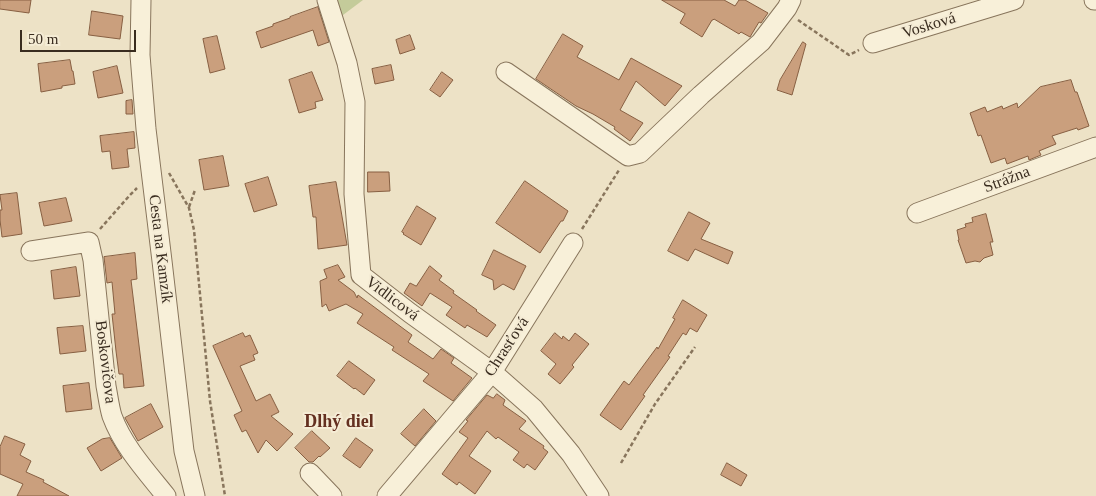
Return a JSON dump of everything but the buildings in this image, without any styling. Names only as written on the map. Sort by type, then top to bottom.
[{"type":"street","name":"Cesta na Kamzík","points":[[141,0],[140,56],[146,129],[184,451],[195,496]]},
{"type":"street","name":"Vidlicová","points":[[327,0],[347,63],[355,102],[354,194],[361,275],[492,372],[534,410],[571,454],[599,496]]},
{"type":"street","name":"Vosková","points":[[873,43],[1014,0]]},
{"type":"street","points":[[506,72],[628,156],[640,153],[701,94],[760,42],[784,3]]},
{"type":"street","name":"Strážna","points":[[918,213],[1096,147]]},
{"type":"street","points":[[31,251],[89,242]]},
{"type":"street","name":"Boskovičova","points":[[89,242],[93,260],[108,403],[120,434],[138,461],[166,496]]},
{"type":"street","name":"Chrasťová","points":[[387,496],[492,372],[573,243]]},
{"type":"street","points":[[310,473],[332,496]]},
{"type":"path","points":[[784,3],[800,22],[849,55]]},
{"type":"path","points":[[167,169],[189,208],[194,230],[210,401],[225,496]]},
{"type":"path","points":[[573,243],[609,185]]},
{"type":"path","points":[[189,208],[195,190]]},
{"type":"path","points":[[89,242],[130,195]]},
{"type":"path","points":[[621,463],[655,404],[695,347]]},
{"type":"green space","points":[[332,0],[363,0],[339,18]]},
{"type":"district","name":"Dlhý diel","points":[[339,422]]}]
